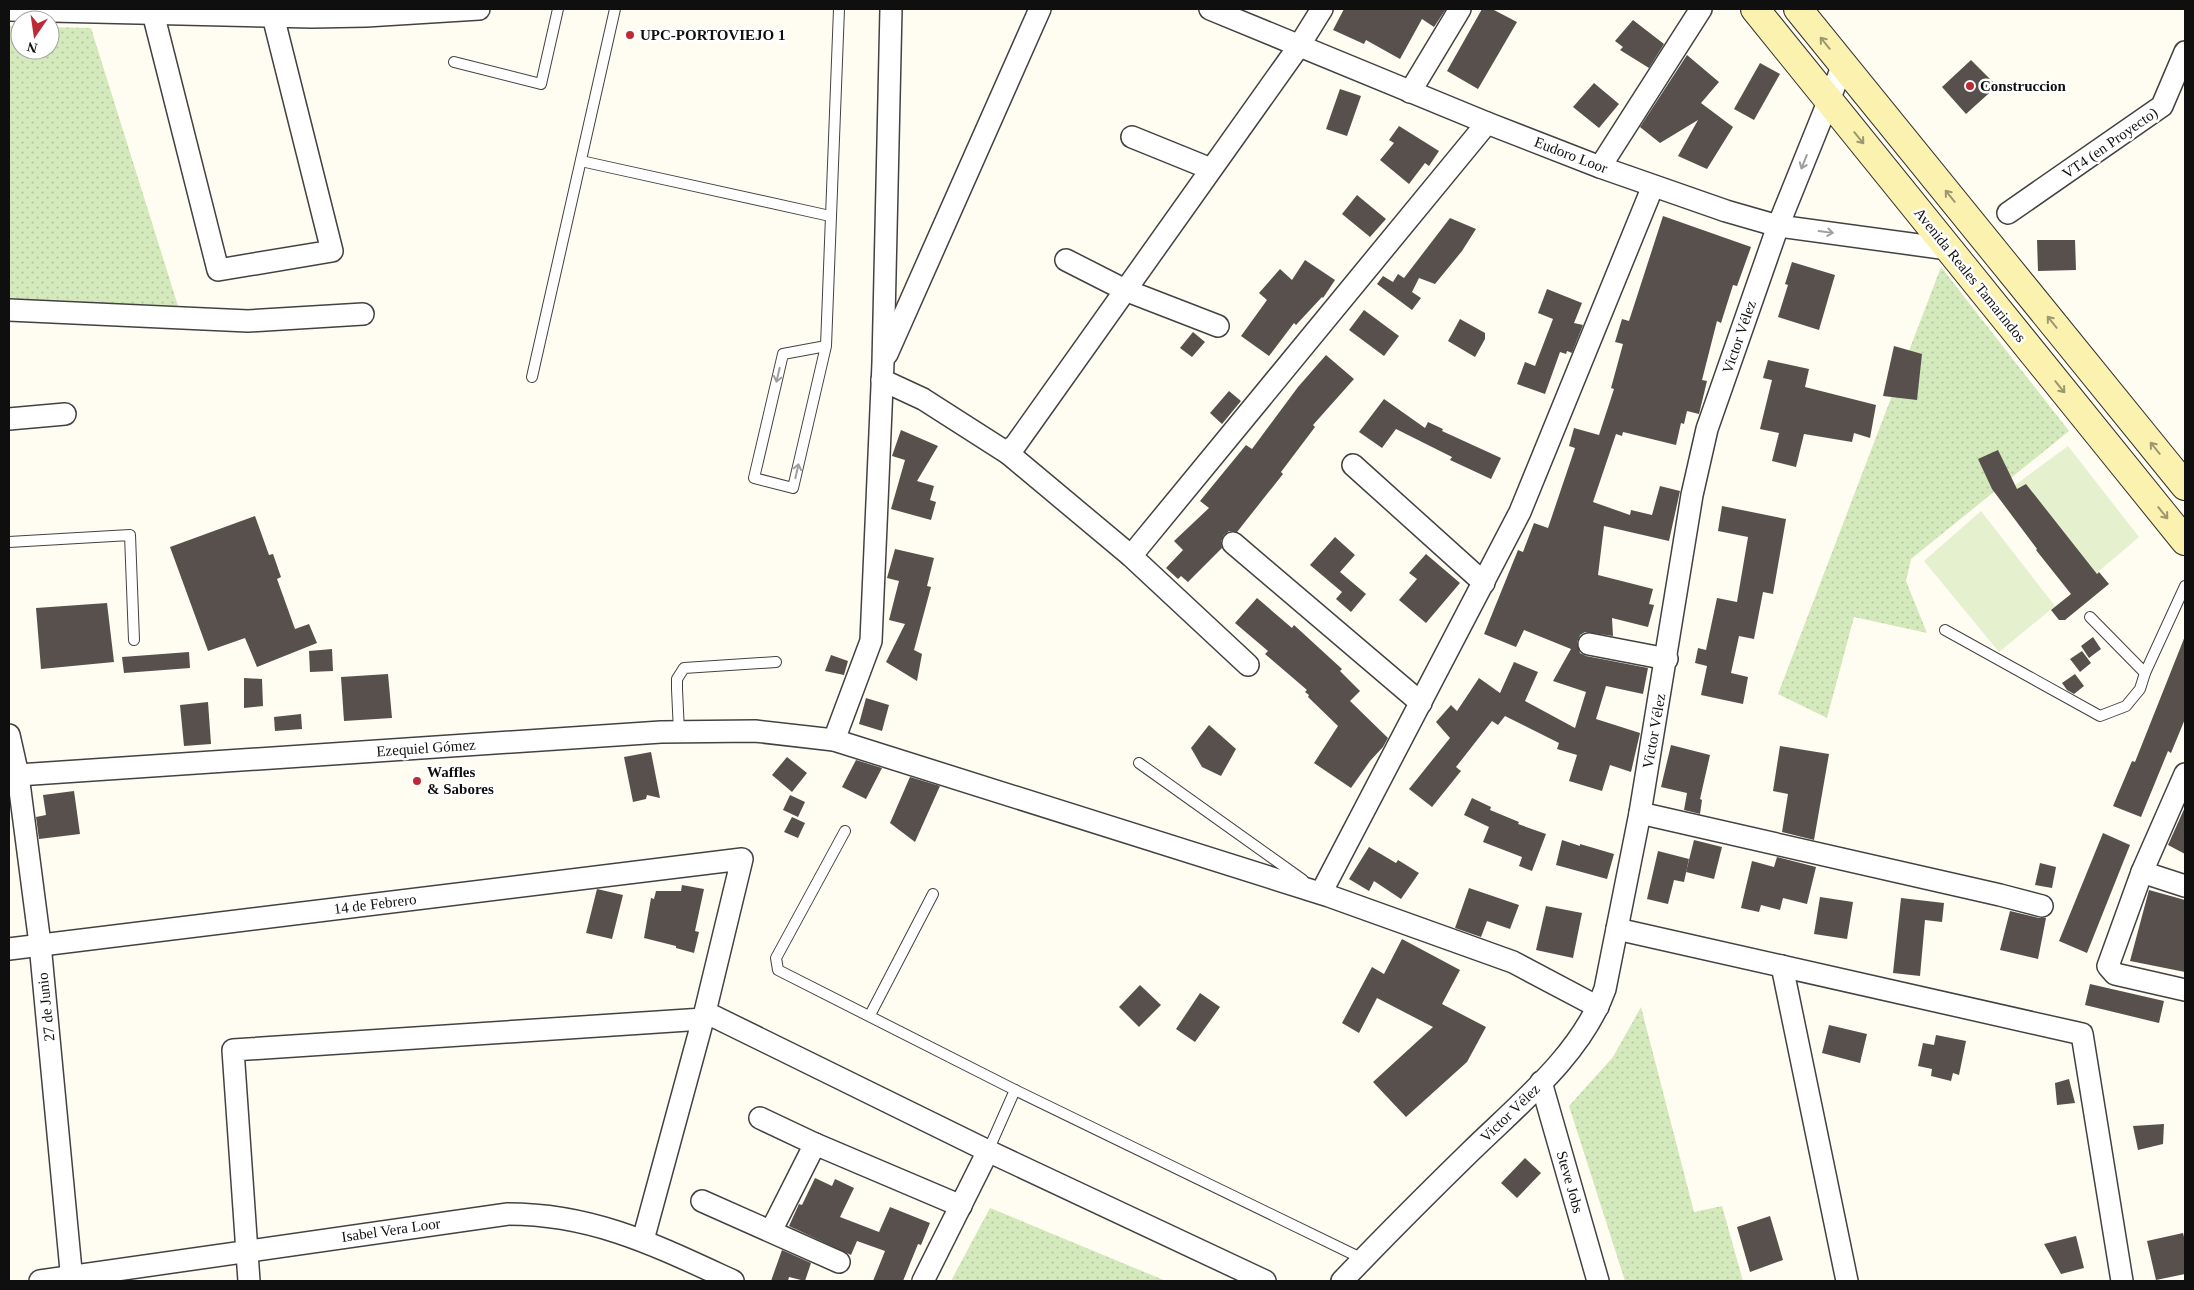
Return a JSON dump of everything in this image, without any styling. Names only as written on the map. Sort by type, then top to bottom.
[{"type":"main road","name":"Avenida Reales Tamarindos","points":[[1755,9],[2185,541]]},
{"type":"main road","points":[[1798,9],[2185,486]]},
{"type":"street","points":[[9,10],[273,16],[333,12],[366,16],[479,9]]},
{"type":"street","points":[[834,740],[871,641],[882,372],[891,9]]},
{"type":"street","points":[[882,372],[1040,9]]},
{"type":"street","name":"Eudoro Loor","points":[[1210,9],[1487,123],[1600,167],[1726,211],[1778,226],[1948,249]]},
{"type":"street","points":[[1011,450],[1299,46],[1322,9]]},
{"type":"street","points":[[1410,92],[1460,9]]},
{"type":"street","points":[[1600,167],[1701,9]]},
{"type":"street","points":[[153,13],[218,270],[332,250],[273,16]]},
{"type":"street","name":"VT4 (en Proyecto)","points":[[2008,213],[2162,106],[2185,52]]},
{"type":"street","name":"Victor Vélez","points":[[1342,1281],[1392,1228],[1541,1082],[1582,1035],[1598,1007],[1605,989],[1640,813],[1667,658],[1692,495],[1703,446],[1778,226],[1843,65]]},
{"type":"street","points":[[1131,556],[1487,123]]},
{"type":"street","points":[[1132,137],[1211,169]]},
{"type":"street","points":[[1321,893],[1520,512],[1653,186]]},
{"type":"street","points":[[1066,260],[1125,290],[1218,326]]},
{"type":"street","points":[[9,310],[248,321],[362,314]]},
{"type":"street","points":[[882,372],[923,399],[1011,450],[1131,556],[1248,665]]},
{"type":"street","points":[[9,420],[65,414]]},
{"type":"street","points":[[1353,465],[1484,583]]},
{"type":"street","points":[[1233,542],[1421,703]]},
{"type":"street","points":[[1589,644],[1667,658]]},
{"type":"street","name":"Ezequiel Gómez","points":[[15,780],[680,732],[755,731],[834,740],[1321,893],[1514,962],[1598,1007]]},
{"type":"street","name":"27 de Junio","points":[[9,735],[40,944],[72,1279]]},
{"type":"street","points":[[2185,774],[2142,872],[2108,966],[2115,974],[2185,990]]},
{"type":"street","points":[[1640,813],[2042,906]]},
{"type":"street","name":"14 de Febrero","points":[[9,948],[742,860],[704,1016]]},
{"type":"street","points":[[2142,872],[2185,886]]},
{"type":"street","points":[[1617,929],[2082,1034],[2122,1281]]},
{"type":"street","points":[[1782,966],[1847,1281]]},
{"type":"street","points":[[643,1240],[704,1016]]},
{"type":"street","points":[[248,1281],[233,1050],[704,1016],[1264,1281]]},
{"type":"street","name":"Steve Jobs","points":[[1541,1082],[1596,1280]]},
{"type":"street","points":[[760,1118],[815,1144],[961,1206]]},
{"type":"street","points":[[771,1231],[815,1144]]},
{"type":"street","points":[[923,1281],[988,1151]]},
{"type":"street","points":[[702,1201],[840,1262]]},
{"type":"street","name":"Isabel Vera Loor","points":[[40,1281],[72,1279],[246,1251],[508,1214],[538,1214],[570,1219],[643,1240],[733,1281]]},
{"type":"lane","points":[[454,62],[540,84],[558,9]]},
{"type":"lane","points":[[532,376],[615,9]]},
{"type":"lane","points":[[826,346],[783,354],[754,478],[793,488],[826,346],[840,9]]},
{"type":"lane","points":[[581,161],[830,216]]},
{"type":"lane","points":[[9,542],[130,535],[134,640]]},
{"type":"lane","points":[[1944,630],[2100,716],[2126,706],[2140,689],[2145,673],[2185,586]]},
{"type":"lane","points":[[2090,618],[2145,673]]},
{"type":"lane","points":[[680,732],[677,679],[684,668],[776,662]]},
{"type":"lane","points":[[1139,763],[1321,893]]},
{"type":"lane","points":[[845,831],[776,958],[778,970],[1015,1090],[1363,1259]]},
{"type":"lane","points":[[870,1015],[933,894]]},
{"type":"lane","points":[[988,1151],[1015,1090]]},
{"type":"green space","points":[[9,26],[10,60],[60,60],[60,27],[91,28],[179,309],[9,301]]},
{"type":"green space","points":[[1941,267],[2069,431],[1911,559],[1906,581],[1927,633],[1854,617],[1827,718],[1778,694]]},
{"type":"green space","points":[[2068,446],[2139,537],[2085,583],[2007,491]]},
{"type":"green space","points":[[1981,511],[2055,606],[1999,652],[1924,561]]},
{"type":"green space","points":[[1641,1007],[1694,1212],[1722,1206],[1743,1281],[1625,1281],[1569,1106],[1613,1057]]},
{"type":"green space","points":[[990,1208],[1166,1281],[951,1281]]},
{"type":"building","points":[[1344,9],[1446,9],[1434,27],[1422,19],[1400,59],[1366,40],[1364,44],[1333,30]]},
{"type":"building","points":[[1482,9],[1492,9],[1517,22],[1478,89],[1447,71]]},
{"type":"building","points":[[1633,20],[1664,44],[1649,68],[1620,50],[1623,47],[1615,41]]},
{"type":"building","points":[[1687,55],[1719,82],[1701,103],[1733,127],[1707,169],[1678,156],[1698,120],[1660,143],[1640,127]]},
{"type":"building","name":"Construccion","points":[[1971,60],[1997,86],[1966,114],[1942,87]]},
{"type":"building","points":[[1760,63],[1780,74],[1754,120],[1734,109]]},
{"type":"building","points":[[1594,83],[1619,104],[1599,128],[1573,107]]},
{"type":"building","points":[[1340,89],[1361,96],[1347,136],[1326,129]]},
{"type":"building","points":[[1399,126],[1439,151],[1429,166],[1425,163],[1409,184],[1380,160],[1394,143],[1389,140]]},
{"type":"building","points":[[1357,195],[1386,219],[1370,237],[1342,214]]},
{"type":"building","points":[[1663,216],[1751,247],[1737,286],[1733,285],[1721,323],[1717,321],[1702,380],[1707,381],[1699,414],[1687,411],[1684,424],[1681,423],[1676,445],[1623,432],[1622,436],[1616,434],[1593,502],[1630,515],[1631,510],[1652,515],[1660,486],[1680,491],[1669,541],[1604,526],[1598,575],[1653,589],[1649,604],[1654,605],[1648,627],[1612,618],[1613,636],[1585,632],[1580,635],[1577,642],[1580,653],[1586,656],[1648,668],[1643,694],[1606,686],[1596,719],[1640,733],[1631,772],[1610,765],[1602,791],[1569,781],[1577,755],[1557,749],[1559,743],[1505,716],[1498,725],[1492,721],[1456,767],[1461,771],[1432,807],[1409,789],[1450,738],[1436,722],[1451,705],[1457,711],[1479,678],[1500,693],[1514,662],[1538,672],[1525,701],[1575,728],[1586,692],[1553,681],[1571,649],[1524,630],[1516,647],[1484,634],[1518,550],[1523,552],[1534,523],[1548,528],[1575,448],[1569,446],[1574,428],[1599,435],[1614,389],[1611,388],[1623,344],[1615,342],[1622,319],[1629,321]]},
{"type":"building","points":[[1450,218],[1476,229],[1462,251],[1435,284],[1419,278],[1412,292],[1421,298],[1412,310],[1377,284],[1383,276],[1393,282],[1398,274],[1404,278]]},
{"type":"building","points":[[2037,240],[2075,240],[2076,270],[2038,271]]},
{"type":"building","points":[[1305,260],[1335,280],[1323,298],[1296,325],[1294,323],[1269,356],[1241,336],[1267,300],[1259,293],[1280,269],[1292,280]]},
{"type":"building","points":[[1792,262],[1835,275],[1819,330],[1778,317],[1788,285],[1785,284]]},
{"type":"building","points":[[1547,289],[1582,303],[1574,323],[1583,325],[1572,353],[1567,351],[1566,354],[1560,352],[1545,394],[1517,384],[1525,362],[1535,366],[1553,319],[1538,313]]},
{"type":"building","points":[[1364,310],[1399,336],[1384,356],[1349,330]]},
{"type":"building","points":[[1460,319],[1485,333],[1485,339],[1475,357],[1448,341]]},
{"type":"building","points":[[1193,332],[1205,342],[1192,357],[1180,348]]},
{"type":"building","points":[[1894,346],[1922,354],[1917,400],[1883,396]]},
{"type":"building","points":[[1326,355],[1354,379],[1313,425],[1315,427],[1281,472],[1283,474],[1237,532],[1229,531],[1224,535],[1221,541],[1222,548],[1188,582],[1181,576],[1178,579],[1166,568],[1183,550],[1174,541],[1209,508],[1200,501],[1246,445],[1252,449],[1298,387]]},
{"type":"building","points":[[1768,360],[1809,369],[1805,387],[1876,405],[1870,438],[1854,433],[1852,442],[1804,434],[1796,467],[1772,461],[1779,433],[1760,429],[1772,380],[1763,378]]},
{"type":"building","points":[[1229,391],[1241,401],[1222,424],[1210,413]]},
{"type":"building","points":[[1384,399],[1425,428],[1428,422],[1443,429],[1442,431],[1501,458],[1491,479],[1450,460],[1452,457],[1396,429],[1382,448],[1359,432]]},
{"type":"building","points":[[901,430],[938,446],[917,481],[934,486],[930,500],[936,502],[931,520],[891,509],[905,460],[892,456]]},
{"type":"building","points":[[1998,450],[2017,489],[2026,484],[2097,574],[2099,572],[2109,584],[2065,620],[2059,620],[2051,610],[2071,594],[2036,550],[1992,489],[1978,459]]},
{"type":"building","points":[[1722,506],[1786,519],[1773,594],[1763,592],[1754,639],[1739,636],[1731,673],[1748,677],[1743,704],[1701,695],[1707,666],[1695,663],[1698,648],[1706,650],[1717,598],[1737,602],[1748,537],[1718,531]]},
{"type":"building","points":[[255,516],[269,555],[273,554],[281,577],[277,579],[295,629],[309,624],[317,643],[257,667],[245,638],[208,651],[170,547]]},
{"type":"building","points":[[1335,537],[1355,555],[1340,572],[1366,594],[1351,612],[1336,599],[1342,592],[1310,565]]},
{"type":"building","points":[[895,549],[934,558],[927,586],[931,587],[914,650],[922,654],[917,681],[886,662],[905,624],[889,620],[899,581],[887,578]]},
{"type":"building","points":[[1426,554],[1460,583],[1426,623],[1399,600],[1417,579],[1409,573]]},
{"type":"building","points":[[1257,598],[1292,628],[1294,625],[1342,669],[1340,671],[1360,691],[1350,701],[1388,738],[1351,788],[1314,763],[1338,726],[1308,697],[1309,695],[1305,692],[1307,690],[1265,654],[1268,651],[1235,623]]},
{"type":"building","points":[[107,603],[114,662],[41,669],[36,608]]},
{"type":"building","points":[[2185,636],[2185,719],[2171,753],[2168,751],[2141,817],[2113,806],[2132,761],[2135,762]]},
{"type":"building","points":[[2093,637],[2101,649],[2089,658],[2081,646]]},
{"type":"building","points":[[332,649],[333,671],[310,672],[309,651]]},
{"type":"building","points":[[2082,651],[2091,663],[2080,672],[2070,659]]},
{"type":"building","points":[[189,652],[190,668],[124,673],[122,657]]},
{"type":"building","points":[[831,655],[848,661],[844,675],[825,671]]},
{"type":"building","points":[[388,674],[392,718],[344,721],[341,677]]},
{"type":"building","points":[[2075,674],[2084,686],[2074,694],[2067,690],[2062,683]]},
{"type":"building","points":[[244,678],[262,679],[263,706],[244,708]]},
{"type":"building","points":[[866,698],[889,705],[882,731],[859,724]]},
{"type":"building","points":[[208,702],[211,744],[184,746],[180,705]]},
{"type":"building","points":[[301,714],[302,729],[275,731],[274,717]]},
{"type":"building","points":[[1209,725],[1236,749],[1221,776],[1202,767],[1191,748]]},
{"type":"building","points":[[1671,745],[1710,755],[1700,799],[1702,800],[1700,814],[1684,810],[1687,793],[1661,787]]},
{"type":"building","points":[[1780,746],[1829,754],[1814,840],[1782,832],[1788,794],[1773,791]]},
{"type":"building","points":[[651,752],[660,798],[647,795],[646,799],[633,802],[624,757]]},
{"type":"building","points":[[787,757],[807,773],[792,792],[772,775]]},
{"type":"building","points":[[856,760],[882,768],[866,799],[842,787]]},
{"type":"building","points":[[910,777],[940,786],[915,842],[890,823]]},
{"type":"building","points":[[74,791],[80,834],[39,839],[36,817],[46,815],[43,795]]},
{"type":"building","points":[[790,795],[805,802],[798,817],[783,810]]},
{"type":"building","points":[[1472,798],[1491,807],[1490,810],[1519,822],[1518,824],[1546,834],[1532,871],[1519,866],[1522,857],[1483,842],[1489,827],[1464,815]]},
{"type":"building","points":[[2185,807],[2185,854],[2168,845]]},
{"type":"building","points":[[792,817],[805,823],[798,838],[784,832]]},
{"type":"building","points":[[2103,833],[2130,845],[2087,953],[2059,941]]},
{"type":"building","points":[[1562,840],[1614,854],[1607,879],[1556,865]]},
{"type":"building","points":[[1694,840],[1722,847],[1714,879],[1686,872]]},
{"type":"building","points":[[1369,847],[1396,863],[1398,860],[1419,873],[1401,899],[1374,881],[1369,891],[1349,879]]},
{"type":"building","points":[[1658,851],[1689,859],[1684,882],[1674,880],[1668,904],[1647,899]]},
{"type":"building","points":[[1777,857],[1816,867],[1807,904],[1783,898],[1780,910],[1761,905],[1759,912],[1741,908],[1752,861],[1774,867]]},
{"type":"building","points":[[2040,863],[2056,867],[2052,888],[2035,885]]},
{"type":"building","points":[[682,885],[704,889],[695,931],[699,932],[694,953],[676,948],[676,946],[644,938],[651,898],[654,899],[656,891],[681,891]]},
{"type":"building","points":[[1469,888],[1519,905],[1510,929],[1487,921],[1481,937],[1455,928]]},
{"type":"building","points":[[597,889],[623,895],[612,939],[586,933]]},
{"type":"building","points":[[2149,890],[2185,900],[2185,972],[2130,961]]},
{"type":"building","points":[[1820,897],[1853,902],[1847,939],[1814,934]]},
{"type":"building","points":[[1901,898],[1944,903],[1942,922],[1925,920],[1920,976],[1893,973]]},
{"type":"building","points":[[1546,906],[1582,913],[1573,958],[1536,950]]},
{"type":"building","points":[[2010,911],[2046,918],[2038,959],[2000,950]]},
{"type":"building","points":[[1402,939],[1460,970],[1442,1004],[1486,1027],[1467,1062],[1406,1117],[1373,1082],[1433,1027],[1377,998],[1359,1033],[1342,1023],[1372,967],[1384,974]]},
{"type":"building","points":[[2090,984],[2164,1001],[2159,1023],[2085,1005]]},
{"type":"building","points":[[1140,985],[1161,1005],[1139,1027],[1119,1007]]},
{"type":"building","points":[[1200,993],[1220,1007],[1195,1042],[1176,1029]]},
{"type":"building","points":[[1829,1025],[1867,1034],[1860,1063],[1822,1053]]},
{"type":"building","points":[[1936,1035],[1966,1041],[1959,1075],[1953,1073],[1951,1081],[1931,1076],[1932,1069],[1918,1066],[1923,1043],[1934,1045]]},
{"type":"building","points":[[2069,1079],[2075,1103],[2057,1105],[2055,1083]]},
{"type":"building","points":[[2164,1124],[2163,1144],[2138,1150],[2133,1126]]},
{"type":"building","points":[[1525,1158],[1541,1173],[1517,1198],[1501,1183]]},
{"type":"building","points":[[815,1178],[832,1186],[835,1179],[854,1188],[840,1217],[879,1232],[890,1207],[930,1223],[921,1245],[918,1244],[903,1281],[873,1281],[885,1251],[857,1241],[851,1255],[789,1226],[799,1204],[802,1205]]},
{"type":"building","points":[[1770,1216],[1783,1260],[1750,1272],[1737,1227]]},
{"type":"building","points":[[2183,1233],[2185,1241],[2185,1274],[2156,1280],[2147,1241]]},
{"type":"building","points":[[2076,1236],[2084,1268],[2061,1274],[2044,1244]]},
{"type":"building","points":[[782,1250],[811,1263],[805,1281],[789,1277],[788,1281],[771,1281]]},
{"type":"place","name":"UPC-PORTOVIEJO 1","points":[[630,35]]},
{"type":"place","name":"Construccion","points":[[1970,86]]},
{"type":"place","name":"Waffles & Sabores","points":[[417,781]]}]
